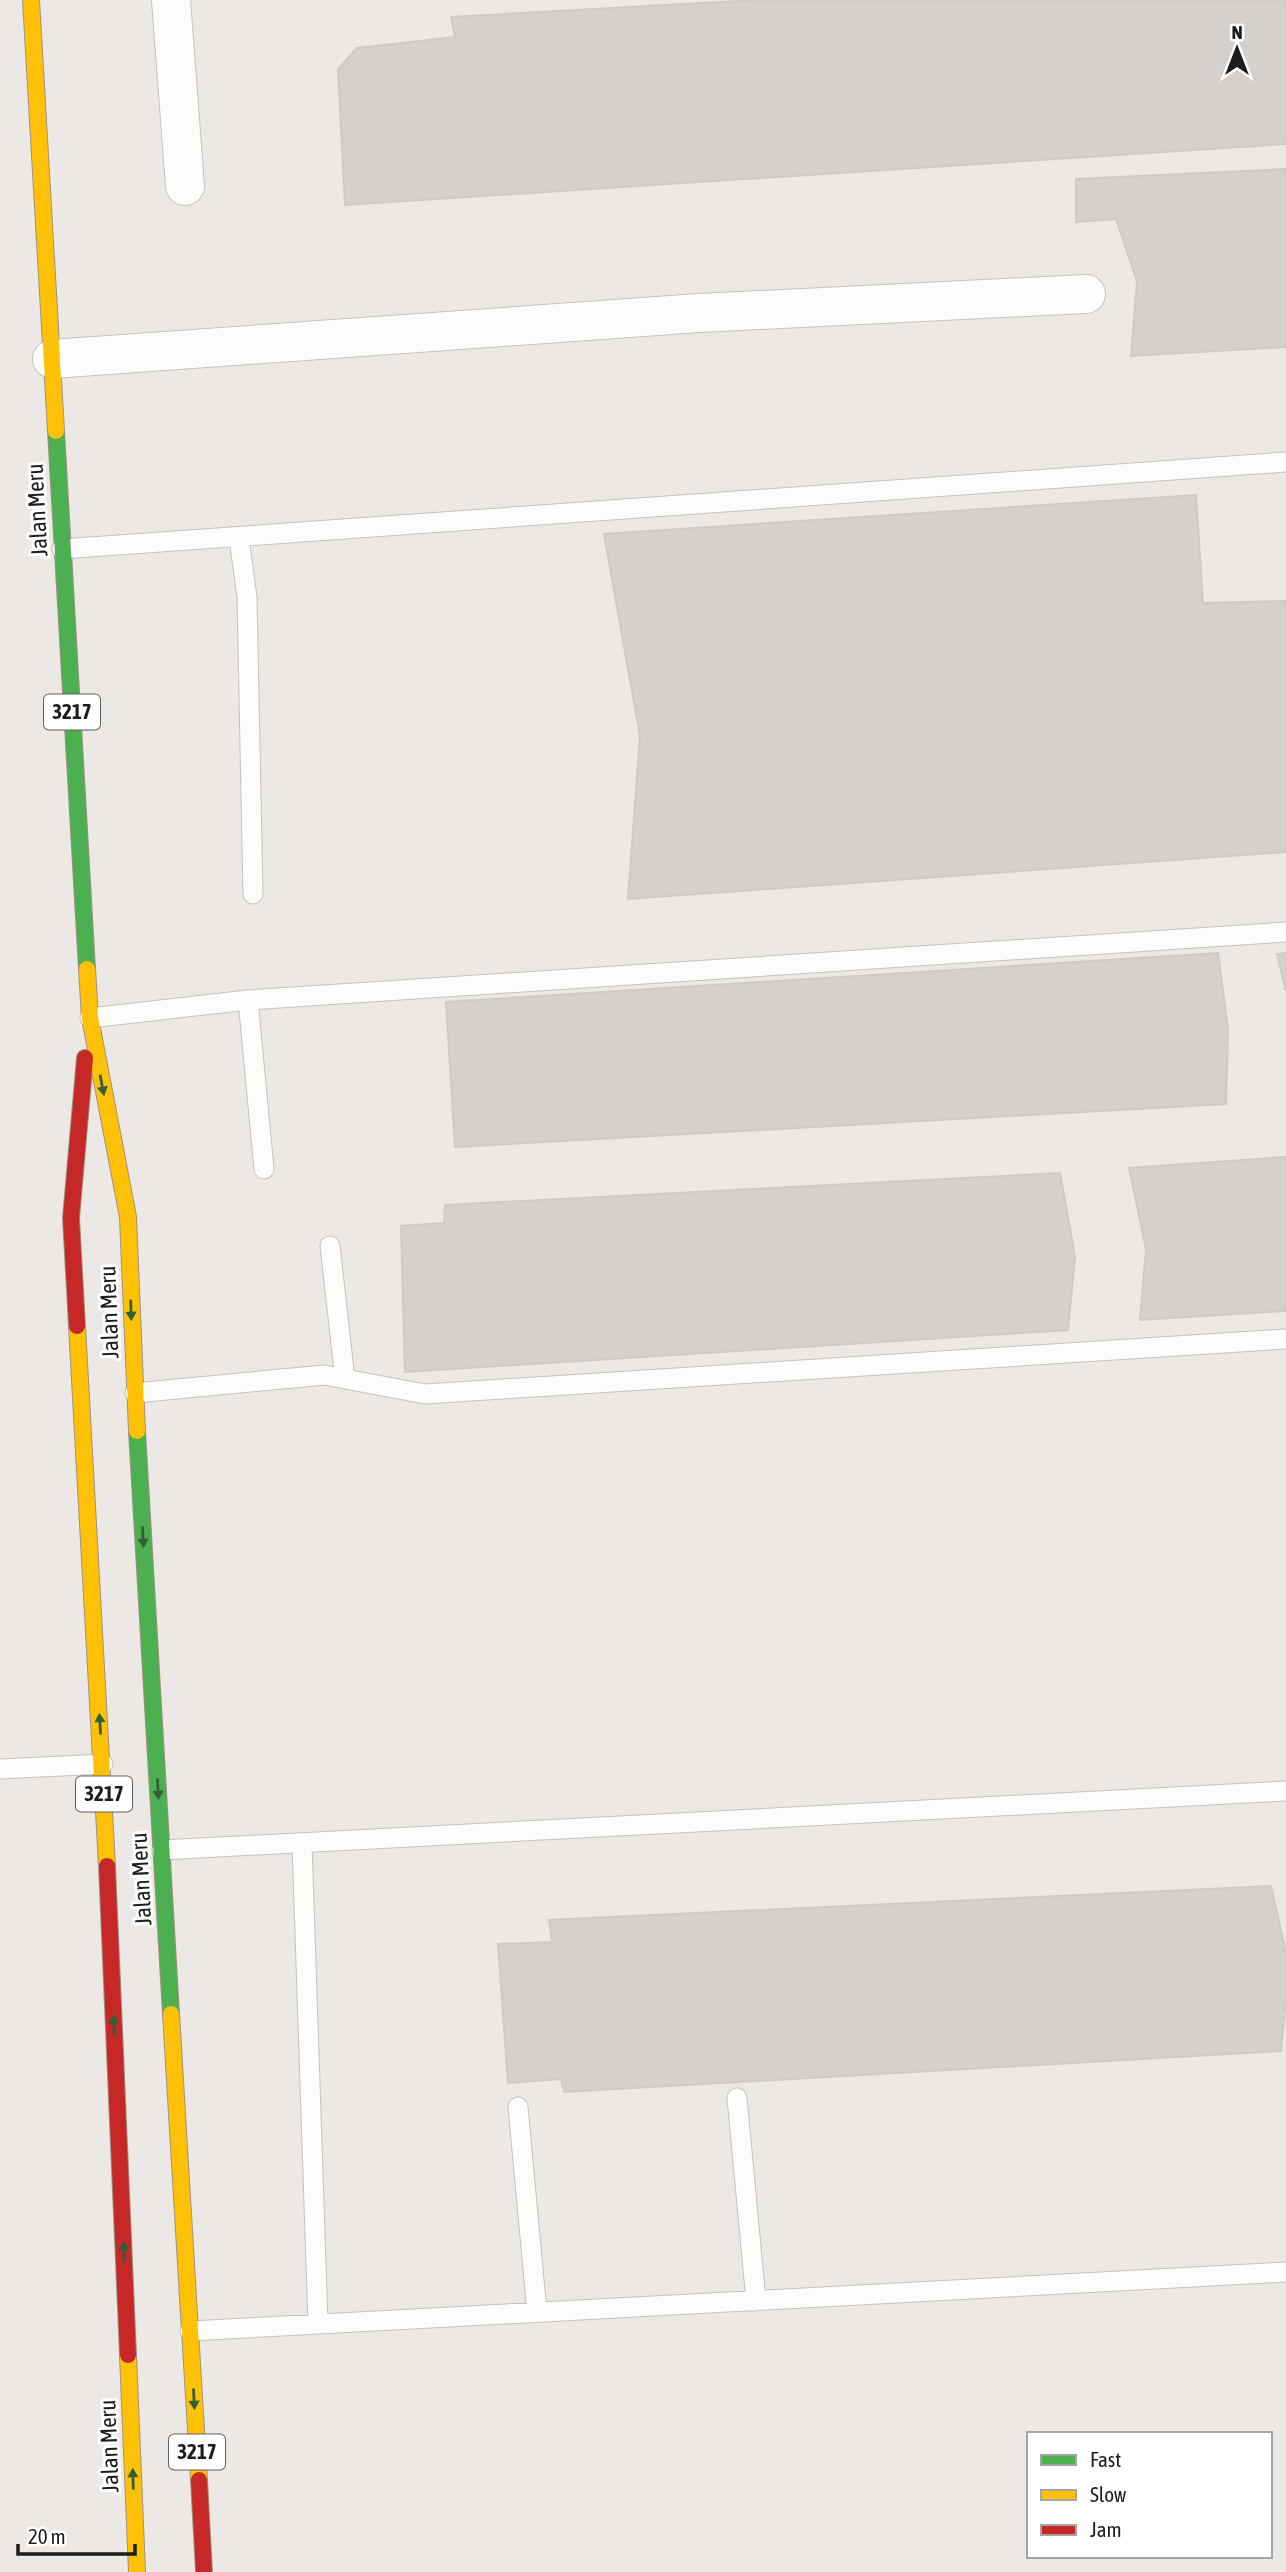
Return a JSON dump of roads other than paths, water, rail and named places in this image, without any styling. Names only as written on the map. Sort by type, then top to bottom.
[{"type":"main road","name":"Jalan Meru","points":[[31,0],[90,1018],[128,1217],[135,1393],[204,2572]]},
{"type":"main road","name":"Jalan Meru","points":[[90,1018],[71,1217],[103,1764],[137,2572]]},
{"type":"street","points":[[171,0],[185,186]]},
{"type":"street","points":[[52,359],[699,313],[1086,295]]},
{"type":"lane","points":[[62,550],[1286,462]]},
{"type":"lane","points":[[239,538],[247,597],[253,894]]},
{"type":"lane","points":[[90,1018],[248,1000],[1286,932]]},
{"type":"lane","points":[[248,1000],[264,1169]]},
{"type":"lane","points":[[330,1246],[345,1379]]},
{"type":"lane","points":[[135,1393],[324,1375],[425,1394],[1286,1339]]},
{"type":"lane","points":[[0,1769],[103,1764]]},
{"type":"lane","points":[[162,1850],[1286,1791]]},
{"type":"lane","points":[[302,1843],[318,2324]]},
{"type":"lane","points":[[737,2098],[756,2301]]},
{"type":"lane","points":[[518,2107],[537,2312]]},
{"type":"lane","points":[[190,2331],[1286,2272]]}]
